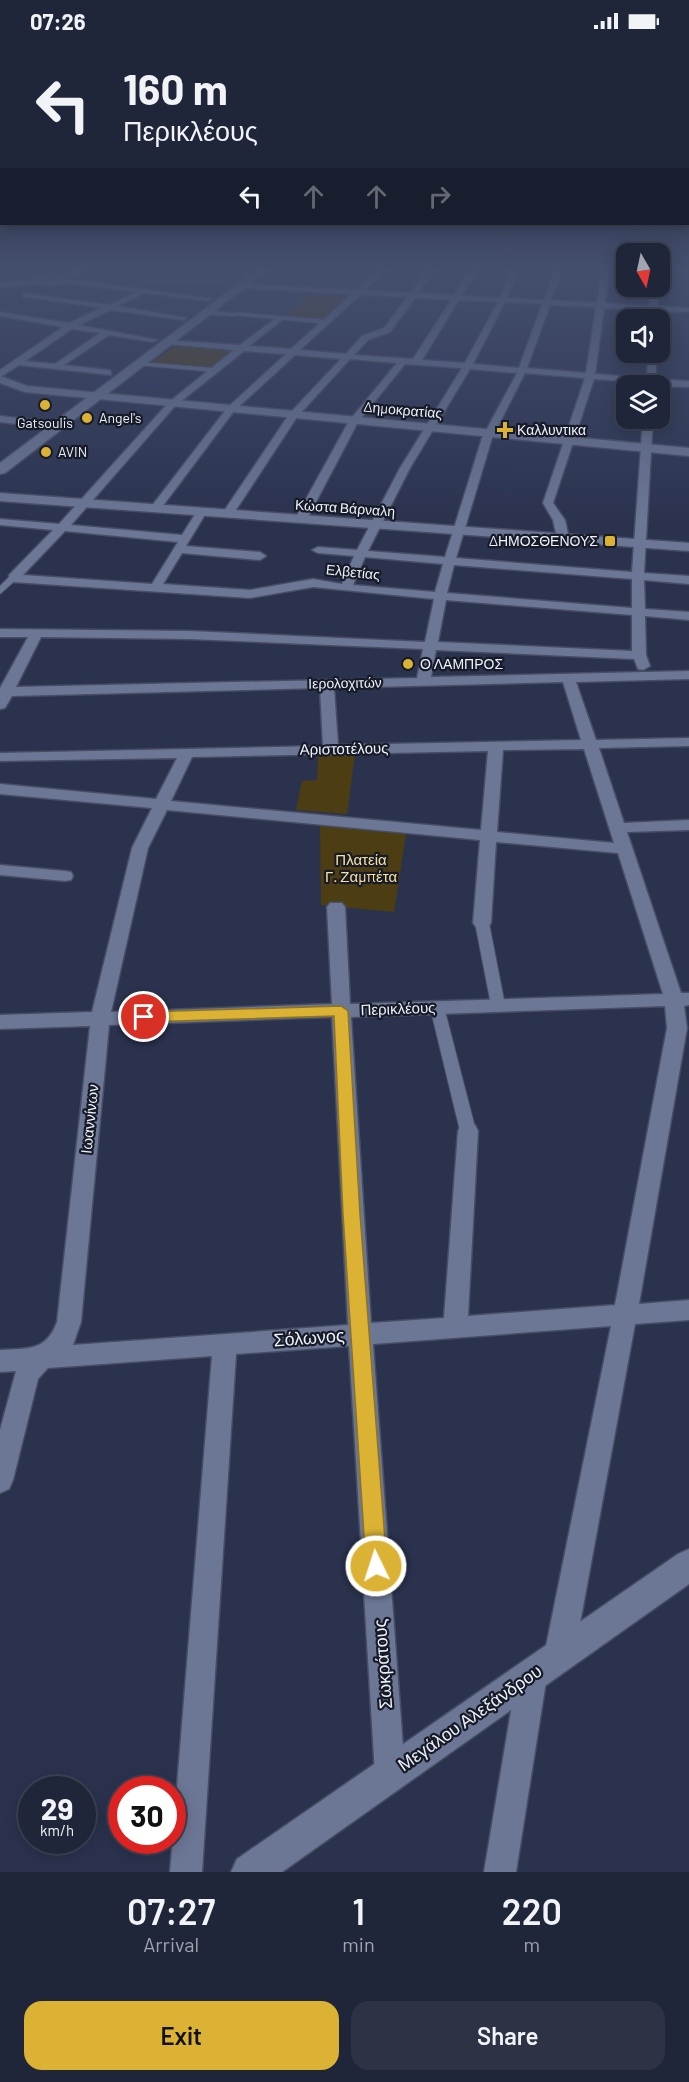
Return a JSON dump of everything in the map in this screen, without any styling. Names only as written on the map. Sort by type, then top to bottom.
[{"type":"main road","points":[[0,455],[133,354]]},
{"type":"main road","points":[[0,470],[151,354]]},
{"type":"street","points":[[0,378],[30,354]]},
{"type":"street","points":[[56,367],[75,354]]},
{"type":"street","points":[[0,591],[62,528],[172,404],[235,354]]},
{"type":"street","points":[[155,509],[231,409],[292,354]]},
{"type":"street","points":[[312,354],[616,380]]},
{"type":"street","points":[[228,514],[293,415],[348,354]]},
{"type":"street","points":[[416,362],[421,354]]},
{"type":"street","points":[[346,588],[372,524],[475,354]]},
{"type":"street","points":[[423,681],[457,531],[489,434],[528,354]]},
{"type":"street","points":[[563,538],[559,520],[548,503],[590,377],[593,354]]},
{"type":"street","points":[[0,360],[108,373]]},
{"type":"street","points":[[301,519],[354,421],[404,362]]},
{"type":"street","points":[[138,364],[214,370]]},
{"type":"street","name":"Δημοκρατίας","points":[[0,378],[25,389],[78,395],[689,452]]},
{"type":"street","points":[[670,384],[689,384]]},
{"type":"street","points":[[0,419],[41,424]]},
{"type":"street","points":[[647,429],[638,612],[639,655],[647,676]]},
{"type":"street","name":"Κώστα Βάρναλη","points":[[0,496],[201,513],[689,547]]},
{"type":"street","points":[[155,588],[201,513]]},
{"type":"street","points":[[0,522],[62,528],[260,556]]},
{"type":"street","points":[[318,550],[689,580]]},
{"type":"street","name":"Ελβετίας","points":[[14,578],[250,594],[313,583],[346,588],[689,616]]},
{"type":"street","points":[[0,633],[189,635],[639,655]]},
{"type":"street","points":[[2,696],[37,633]]},
{"type":"street","name":"Ιερολοχιτών","points":[[2,696],[423,681],[689,675]]},
{"type":"street","points":[[501,1872],[625,1314],[682,999],[624,849],[591,744],[567,678]]},
{"type":"street","points":[[327,684],[331,749]]},
{"type":"street","name":"Αριστοτέλους","points":[[0,757],[689,742]]},
{"type":"street","points":[[496,745],[482,923],[498,1005]]},
{"type":"street","name":"Ιωαννίνων","points":[[0,1480],[27,1374],[62,1342],[69,1322],[100,1019],[140,848],[164,804],[187,752]]},
{"type":"street","points":[[0,789],[624,849]]},
{"type":"street","points":[[619,828],[689,825]]},
{"type":"street","points":[[0,870],[65,876]]},
{"type":"street","name":"Σωκράτους","points":[[336,907],[352,1214],[390,1774]]},
{"type":"street","name":"Περικλέους","points":[[0,1022],[682,999]]},
{"type":"street","points":[[437,1007],[468,1131],[455,1327]]},
{"type":"street","name":"Σόλωνος","points":[[0,1361],[689,1310]]},
{"type":"street","points":[[186,1872],[225,1344]]},
{"type":"street","name":"Μεγάλου Αλεξάνδρου","points":[[250,1872],[689,1565]]},
{"type":"green space","points":[[164,354],[230,354],[210,372],[148,366]]},
{"type":"green space","name":"Πλατεία Γ. Ζαμπέτα","points":[[355,754],[347,814],[296,810],[302,781],[317,780],[318,755]]},
{"type":"green space","name":"Πλατεία Γ. Ζαμπέτα","points":[[320,825],[406,834],[394,912],[321,905]]},
{"type":"place","name":"Gatsoulis","points":[[45,405]]},
{"type":"place","name":"Angel's","points":[[87,418]]},
{"type":"place","name":"Καλλυντικα","points":[[505,430]]},
{"type":"place","name":"AVIN","points":[[46,452]]},
{"type":"place","name":"ΔΗΜΟΣΘΕΝΟΥΣ","points":[[610,541]]},
{"type":"place","name":"Ο ΛΑΜΠΡΟΣ","points":[[408,664]]},
{"type":"route","points":[[144,1017],[341,1011],[376,1566]]}]
